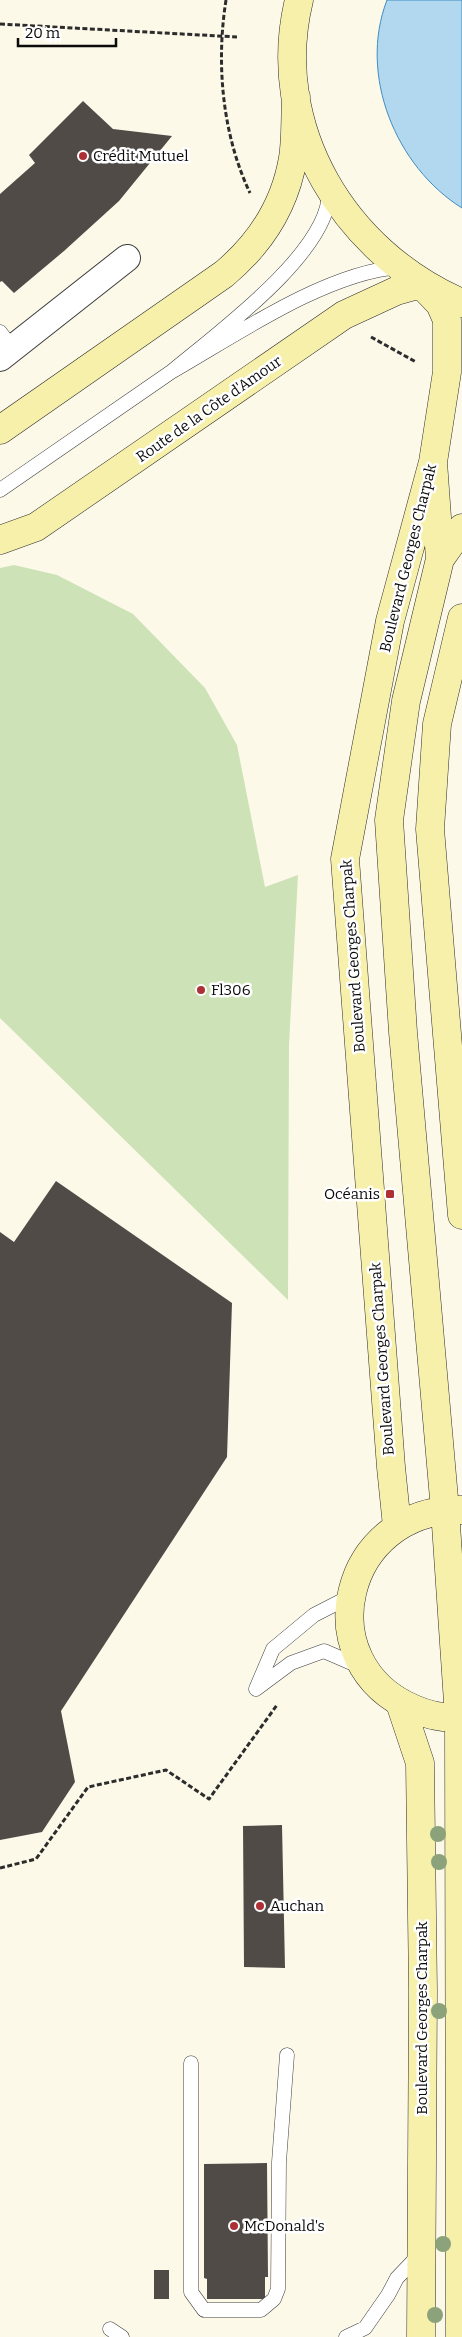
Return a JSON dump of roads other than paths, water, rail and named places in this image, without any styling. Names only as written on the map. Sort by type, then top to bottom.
[{"type":"main road","points":[[0,430],[224,274],[246,255],[261,238],[279,208],[293,158],[296,97],[293,49],[299,0]]},
{"type":"main road","points":[[296,97],[308,144],[329,189],[366,239],[421,284],[462,304]]},
{"type":"main road","name":"Boulevard Georges Charpak","points":[[397,1526],[345,859],[390,621],[433,462],[447,372],[447,320],[440,304],[421,284]]},
{"type":"main road","name":"Route de la Côte d'Amour","points":[[0,540],[36,527],[344,316],[390,293],[421,284]]},
{"type":"main road","points":[[433,462],[440,559],[406,701],[389,820],[403,1032],[454,1510],[460,1717],[460,2337]]},
{"type":"main road","points":[[440,559],[462,528]]},
{"type":"main road","points":[[462,618],[437,724],[430,829],[462,1215]]},
{"type":"main road","points":[[454,1510],[420,1515],[397,1526],[375,1544],[359,1569],[350,1596],[350,1621],[354,1646],[364,1668],[380,1688],[400,1703],[428,1714],[460,1717]]},
{"type":"main road","name":"Boulevard Georges Charpak","points":[[400,1703],[420,1763],[423,1991],[421,2337]]},
{"type":"street","points":[[4,346],[127,258]]},
{"type":"lane","points":[[171,372],[263,293],[293,263],[319,230],[329,206],[329,189]]},
{"type":"lane","points":[[0,490],[171,372],[320,290],[374,269],[400,267]]},
{"type":"lane","points":[[350,1596],[314,1615],[273,1649],[256,1689],[291,1663],[324,1651],[364,1668]]},
{"type":"lane","points":[[191,2063],[191,2292],[204,2310],[260,2310],[274,2299],[278,2289],[280,2162],[288,2055]]},
{"type":"lane","points":[[346,2337],[365,2328],[388,2295],[397,2278],[421,2253]]},
{"type":"lane","points":[[110,2329],[122,2337]]},
{"type":"water","points":[[387,0],[462,0],[462,208],[439,190],[418,169],[402,144],[389,117],[381,88],[377,58],[379,29]]},
{"type":"place","name":"Crédit Mutuel","points":[[83,156]]},
{"type":"place","name":"Fl306","points":[[201,990]]},
{"type":"place","name":"Océanis","points":[[390,1194]]},
{"type":"place","name":"Auchan","points":[[260,1906]]},
{"type":"place","name":"McDonald's","points":[[234,2226]]}]
